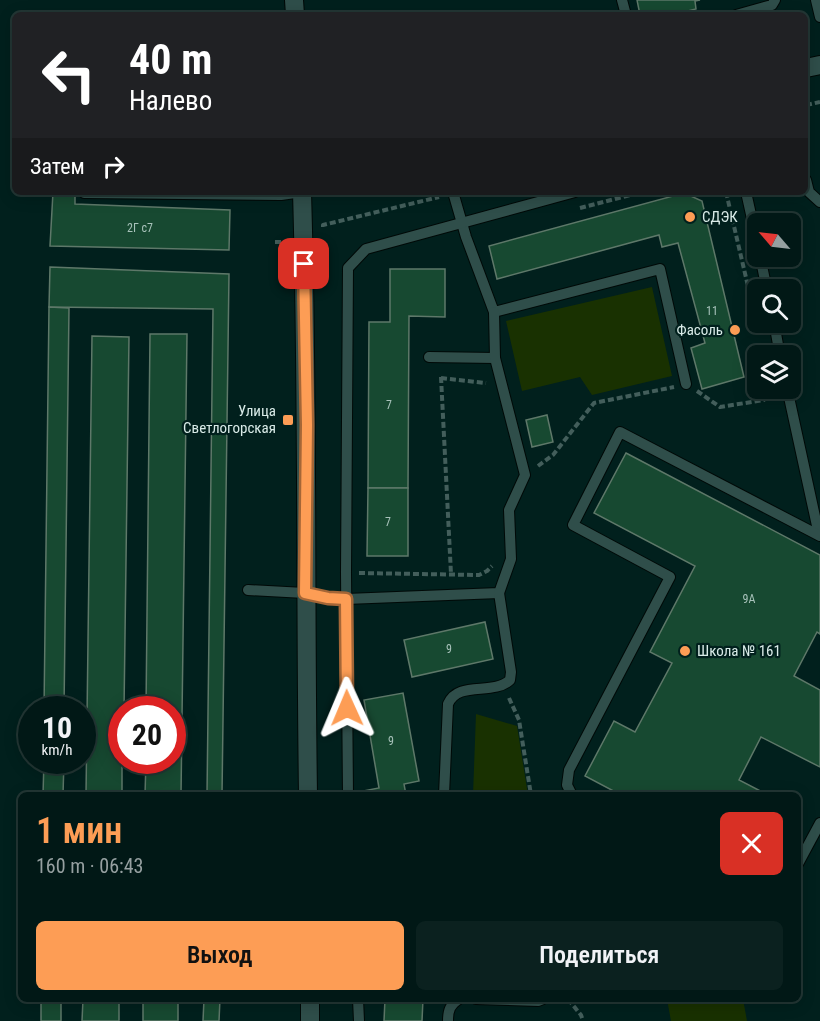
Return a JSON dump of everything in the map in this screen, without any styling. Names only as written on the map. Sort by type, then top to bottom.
[{"type":"street","points":[[303,195],[307,425],[305,593],[308,792]]},
{"type":"street","points":[[310,1002],[310,1021]]},
{"type":"lane","points":[[747,12],[772,5],[775,0]]},
{"type":"lane","points":[[816,0],[820,17]]},
{"type":"lane","points":[[808,188],[809,192],[820,202]]},
{"type":"lane","points":[[444,792],[448,704],[451,696],[459,692],[504,687],[510,680],[511,672],[499,593],[511,559],[509,510],[525,475],[495,358],[494,312],[466,237],[454,195]]},
{"type":"lane","points":[[348,792],[346,573],[348,268],[366,249],[564,195]]},
{"type":"lane","points":[[747,195],[751,213]]},
{"type":"lane","points":[[494,312],[660,269],[686,384]]},
{"type":"lane","points":[[429,357],[495,358]]},
{"type":"lane","points":[[789,399],[819,535]]},
{"type":"lane","points":[[570,792],[567,785],[569,770],[670,577],[573,525],[620,432],[819,535]]},
{"type":"lane","points":[[248,590],[305,593],[346,599],[499,593]]},
{"type":"lane","points":[[801,858],[820,822]]},
{"type":"lane","points":[[358,1002],[359,1021]]},
{"type":"lane","points":[[448,1021],[448,1011],[454,1002]]},
{"type":"path","points":[[323,232],[323,225],[445,195]]},
{"type":"path","points":[[727,195],[747,281]]},
{"type":"path","points":[[276,242],[288,242]]},
{"type":"path","points":[[442,356],[441,378],[451,574]]},
{"type":"path","points":[[441,378],[483,382],[491,385]]},
{"type":"path","points":[[525,475],[554,455],[594,403]]},
{"type":"path","points":[[346,573],[479,575],[487,571],[495,562]]},
{"type":"path","points":[[504,687],[519,720],[531,792]]},
{"type":"path","points":[[570,1002],[583,1021]]},
{"type":"green space","points":[[652,287],[672,376],[592,395],[580,377],[522,391],[506,321]]},
{"type":"green space","points":[[476,714],[517,726],[528,792],[473,792]]},
{"type":"green space","points":[[668,1002],[744,1002],[747,1021],[671,1021]]},
{"type":"building","points":[[637,0],[700,0],[695,1],[696,9],[684,12],[639,12]]},
{"type":"building","points":[[53,195],[75,195],[75,204],[230,210],[229,250],[50,246]]},
{"type":"building","points":[[677,195],[688,195],[702,201],[744,377],[702,389],[691,348],[705,343],[678,243],[662,247],[659,235],[497,279],[489,246]]},
{"type":"building","points":[[50,267],[229,274],[222,792],[207,792],[213,309],[49,307]]},
{"type":"building","points":[[390,269],[445,269],[445,317],[409,316],[408,488],[368,488],[369,322],[390,322]]},
{"type":"building","points":[[49,307],[69,308],[64,696],[44,696]]},
{"type":"building","points":[[150,334],[187,334],[182,696],[146,696]]},
{"type":"building","points":[[92,336],[129,337],[124,696],[108,696],[108,774],[122,774],[122,792],[86,792],[86,774],[96,774],[96,696],[87,696]]},
{"type":"building","points":[[547,415],[553,442],[532,447],[526,420]]},
{"type":"building","points":[[626,453],[820,555],[820,634],[817,632],[794,676],[820,690],[820,767],[761,737],[739,780],[762,792],[615,792],[585,776],[614,721],[635,732],[672,663],[650,652],[695,566],[594,513]]},
{"type":"building","points":[[368,488],[408,488],[408,556],[367,556]]},
{"type":"building","points":[[485,622],[493,659],[412,677],[404,640]]},
{"type":"building","points":[[403,693],[419,781],[404,784],[405,792],[363,792],[379,788],[364,700]]},
{"type":"building","points":[[44,774],[64,774],[63,792],[43,792]]},
{"type":"building","points":[[146,774],[181,774],[181,792],[145,792]]},
{"type":"building","points":[[41,1002],[61,1002],[61,1021],[41,1021]]},
{"type":"building","points":[[83,1002],[119,1002],[119,1021],[82,1021]]},
{"type":"building","points":[[143,1002],[178,1002],[178,1021],[143,1021]]},
{"type":"building","points":[[204,1002],[220,1002],[219,1021],[203,1021]]},
{"type":"building","points":[[385,1002],[423,1002],[422,1021],[384,1021]]},
{"type":"place","name":"СДЭК","points":[[690,217]]},
{"type":"place","name":"Фасоль","points":[[735,330]]},
{"type":"place","name":"Улица Светлогорская","points":[[288,420]]},
{"type":"place","name":"Школа № 161","points":[[685,651]]},
{"type":"route","points":[[304,264],[307,425],[305,593],[346,599],[347,708]]}]
